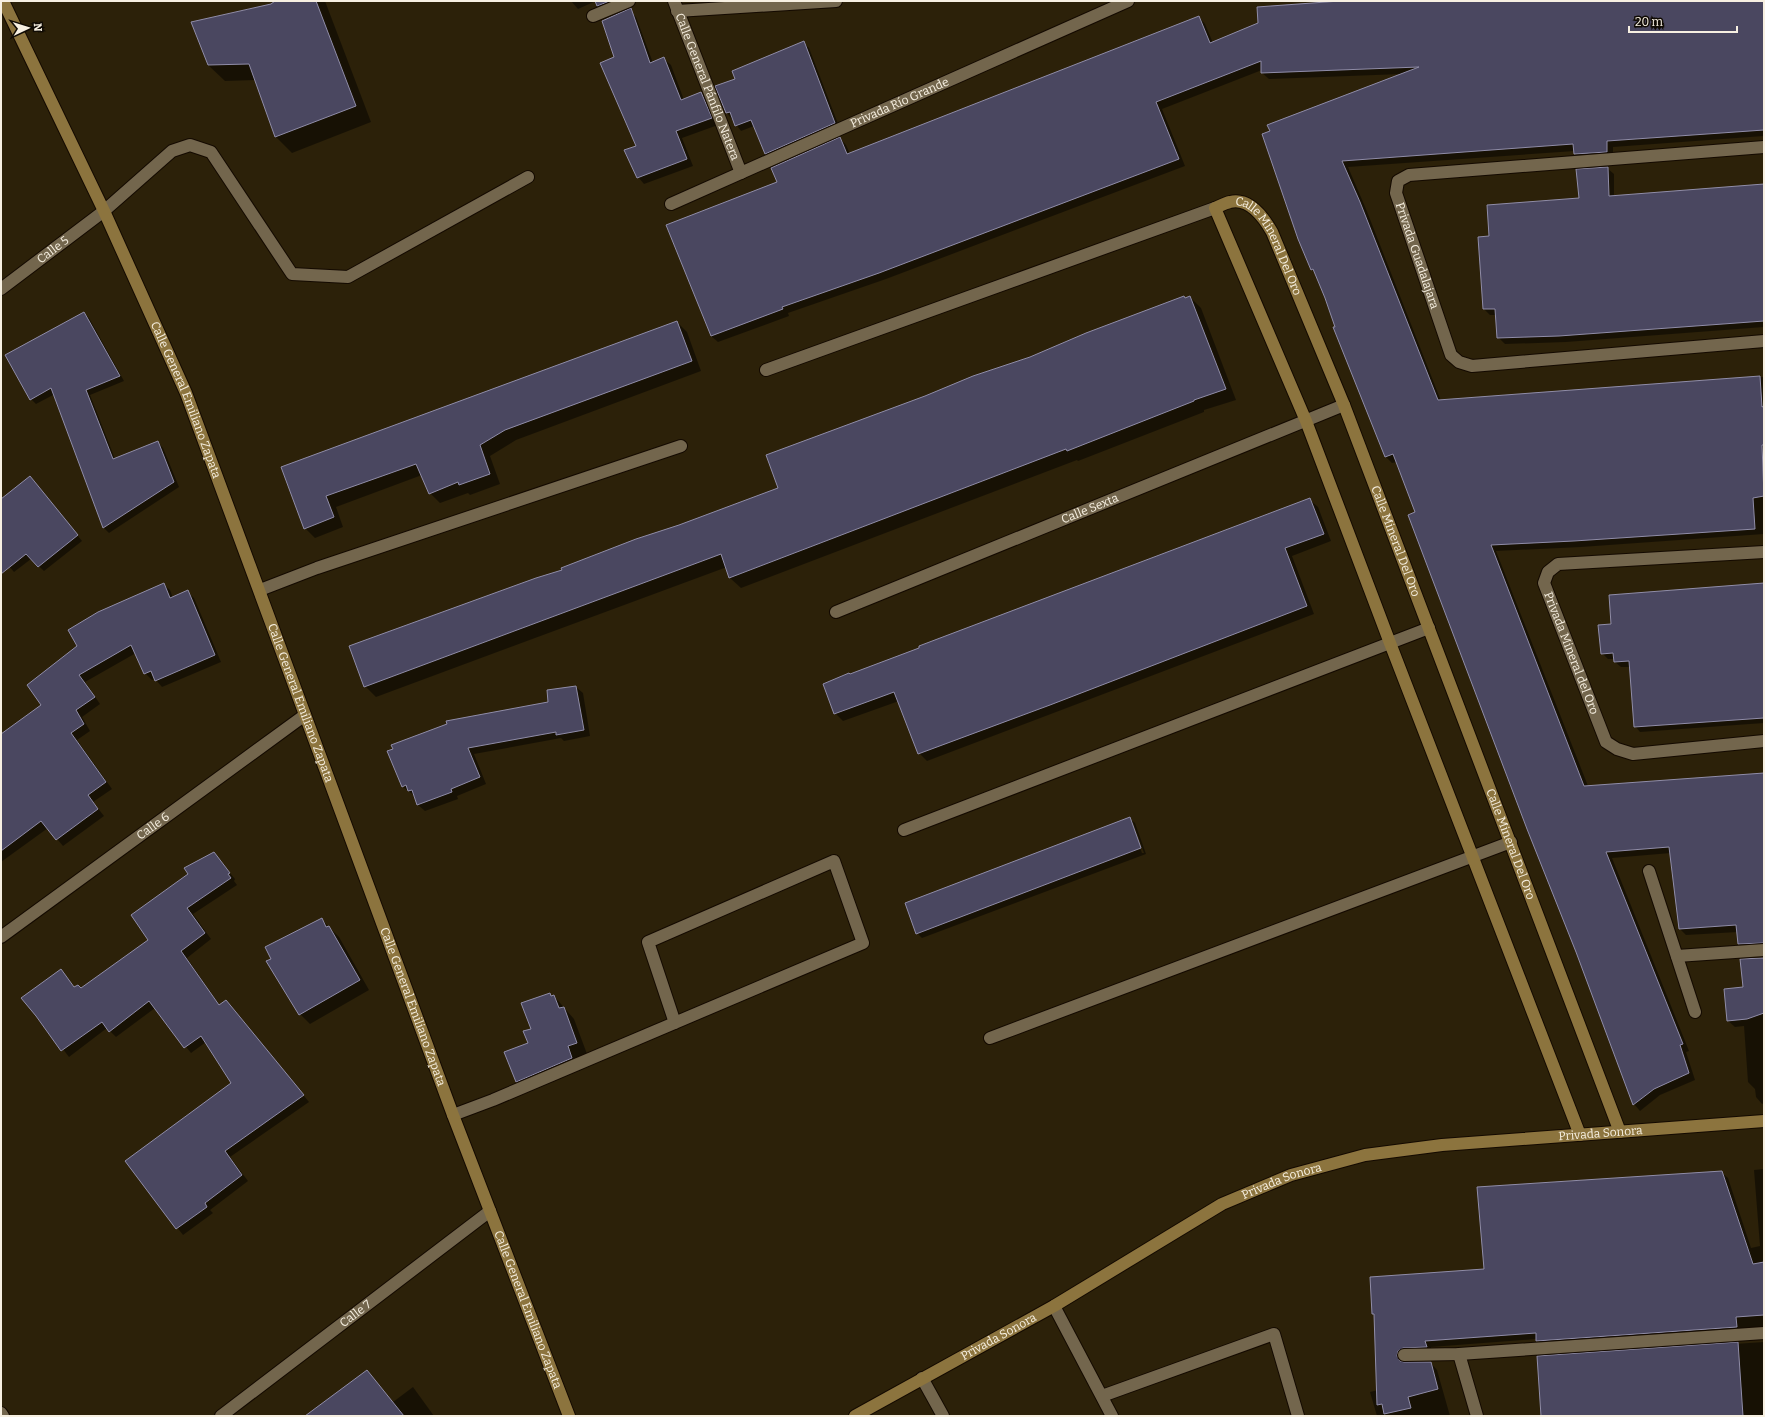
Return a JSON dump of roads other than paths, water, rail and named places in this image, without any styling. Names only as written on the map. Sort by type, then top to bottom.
[{"type":"street","name":"Calle General Emiliano Zapata","points":[[3,1],[104,211],[186,393],[453,1116],[569,1416]]},
{"type":"street","points":[[593,16],[629,1]]},
{"type":"street","points":[[676,6],[836,1]]},
{"type":"street","name":"Privada Río Grande","points":[[671,204],[1128,1]]},
{"type":"street","name":"Calle General Pánfilo Natera","points":[[676,6],[741,173]]},
{"type":"street","name":"Calle 5","points":[[1,289],[104,211],[172,151],[190,145],[211,152],[292,274],[348,277],[528,177]]},
{"type":"street","name":"Privada Guadalajara","points":[[1764,148],[1410,175],[1398,181],[1396,193],[1451,355],[1459,362],[1472,366],[1764,341]]},
{"type":"street","name":"Calle Mineral Del Oro","points":[[1580,1135],[1472,857],[1306,421],[1215,208],[1231,202],[1243,203],[1263,216],[1275,239],[1344,405],[1620,1132]]},
{"type":"street","points":[[766,370],[1215,208]]},
{"type":"street","name":"Calle Sexta","points":[[836,612],[1344,405]]},
{"type":"street","points":[[260,590],[317,568],[681,446]]},
{"type":"street","name":"Privada Mineral del Oro","points":[[1764,552],[1558,564],[1548,572],[1544,583],[1606,742],[1616,749],[1632,754],[1764,741]]},
{"type":"street","points":[[904,830],[1429,628]]},
{"type":"street","name":"Calle 6","points":[[1,937],[306,715]]},
{"type":"street","points":[[990,1038],[1511,842]]},
{"type":"street","points":[[453,1116],[493,1100],[675,1023],[863,943],[834,861],[648,942],[675,1023]]},
{"type":"street","points":[[1649,871],[1695,1012]]},
{"type":"street","points":[[1677,956],[1764,950]]},
{"type":"street","name":"Privada Sonora","points":[[855,1416],[1054,1306],[1222,1204],[1291,1175],[1365,1155],[1442,1145],[1764,1121]]},
{"type":"street","name":"Calle 7","points":[[221,1416],[490,1211]]},
{"type":"street","points":[[1054,1306],[1112,1416]]},
{"type":"street","points":[[1404,1355],[1459,1354],[1764,1333]]},
{"type":"street","points":[[1102,1396],[1274,1334],[1298,1416]]},
{"type":"street","points":[[1459,1354],[1477,1416]]},
{"type":"street","points":[[922,1378],[943,1416]]}]
